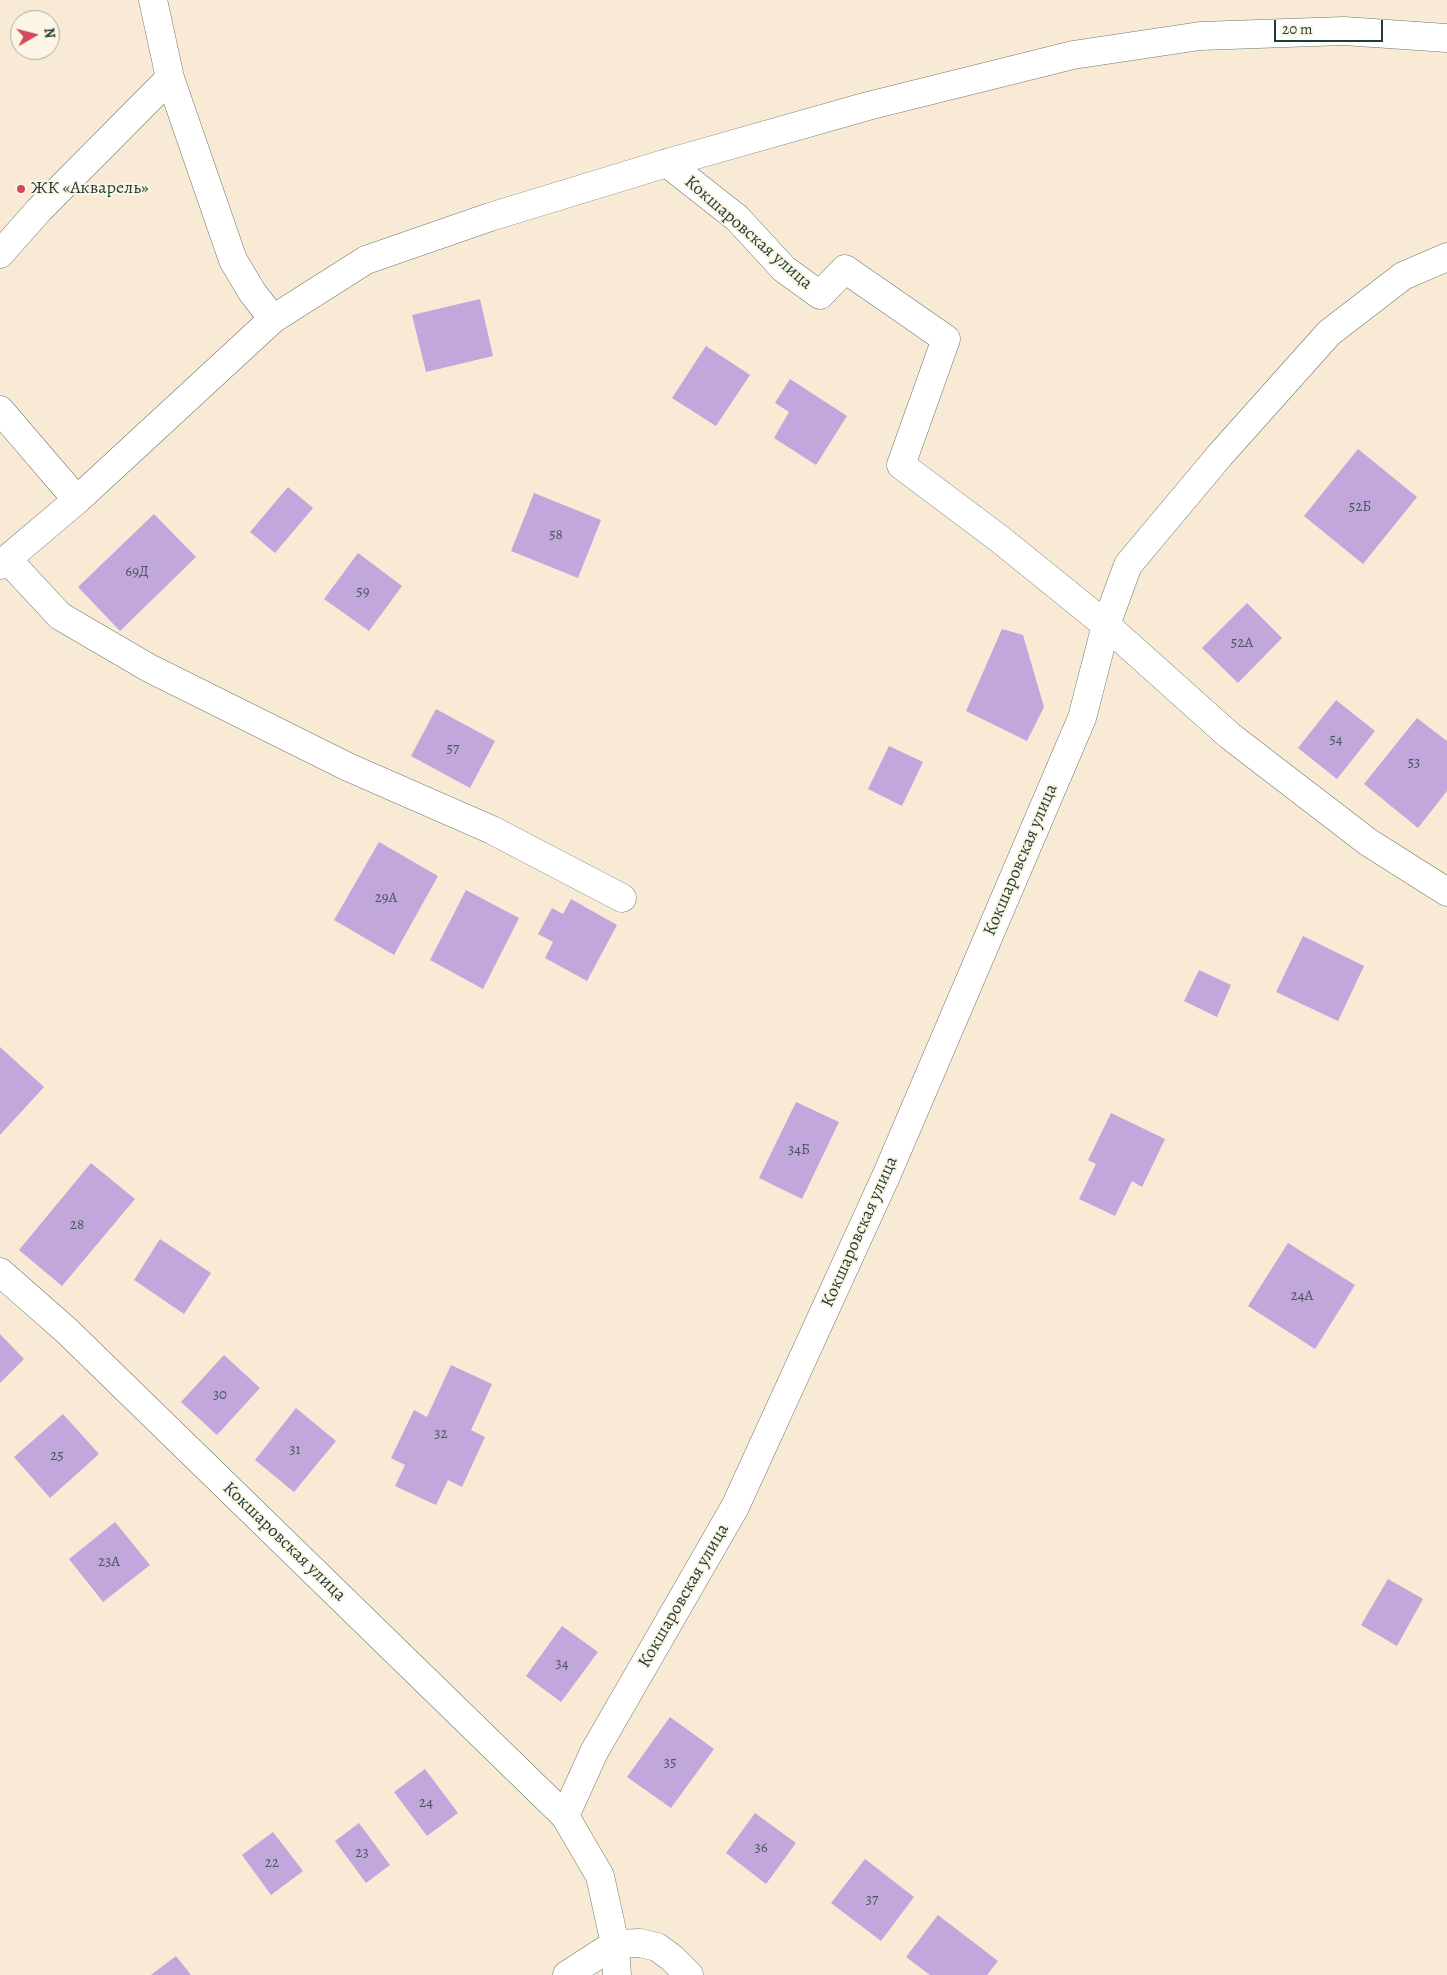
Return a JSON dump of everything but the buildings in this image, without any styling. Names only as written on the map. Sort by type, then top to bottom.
[{"type":"street","points":[[154,0],[170,78],[233,260],[252,292],[273,318]]},
{"type":"street","points":[[622,898],[492,830],[348,766],[149,668],[60,616],[3,562],[77,500],[273,318],[366,260],[490,217],[667,162],[868,106],[1073,55],[1200,36],[1344,31],[1447,38]]},
{"type":"street","points":[[0,254],[39,210],[170,78]]},
{"type":"street","name":"Кокшаровская улица","points":[[667,162],[737,218],[784,269],[820,295],[845,269],[946,339],[901,464],[1001,540],[1106,625],[1230,736],[1368,842],[1447,892]]},
{"type":"street","points":[[1106,625],[1128,565],[1220,455],[1329,334],[1403,276],[1447,257]]},
{"type":"street","points":[[0,410],[77,500]]},
{"type":"street","name":"Кокшаровская улица","points":[[564,1816],[594,1752],[735,1506],[887,1174],[1082,718],[1106,625]]},
{"type":"street","name":"Кокшаровская улица","points":[[0,1272],[67,1331],[564,1816],[600,1876],[615,1944],[617,1975]]},
{"type":"street","points":[[567,1975],[615,1944],[640,1943],[657,1947],[672,1958],[689,1975]]},
{"type":"place","name":"ЖК «Акварель»","points":[[21,189]]}]
